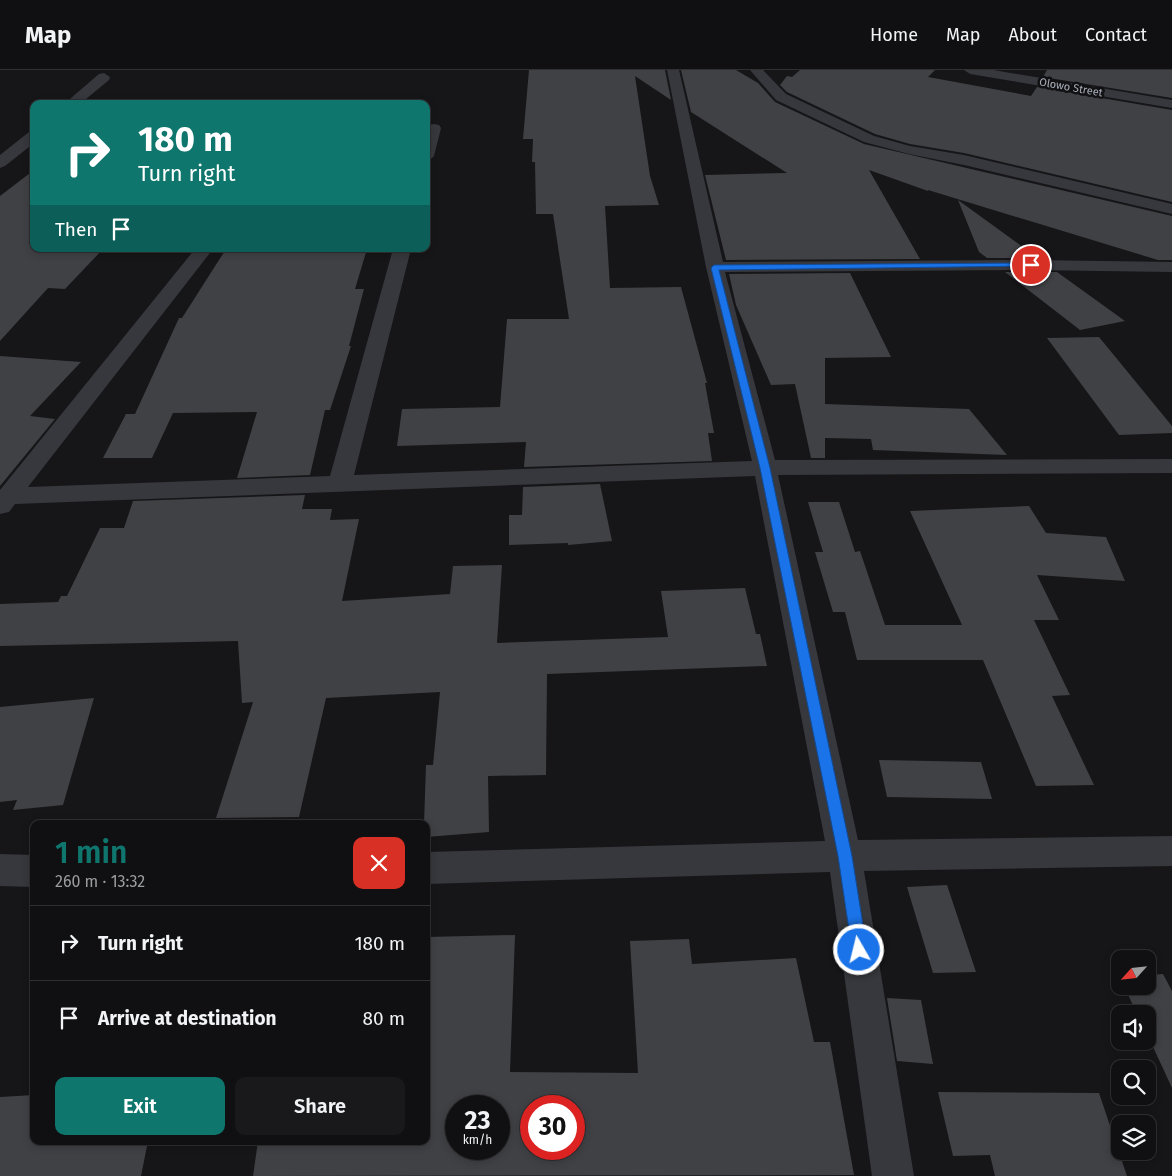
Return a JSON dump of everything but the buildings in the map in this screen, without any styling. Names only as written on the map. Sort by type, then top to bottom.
[{"type":"street","points":[[673,70],[714,268],[765,468],[845,856],[893,1176]]},
{"type":"street","points":[[756,70],[781,97],[869,139],[909,150],[964,160],[1172,209]]},
{"type":"street","name":"Olowo Street","points":[[970,70],[1172,104]]},
{"type":"street","points":[[76,100],[104,77]]},
{"type":"street","points":[[430,142],[434,128]]},
{"type":"street","points":[[0,164],[30,138]]},
{"type":"street","points":[[4,501],[202,252]]},
{"type":"street","points":[[340,483],[401,252]]},
{"type":"street","points":[[714,268],[1031,265],[1172,267]]},
{"type":"street","points":[[4,501],[340,483],[765,468],[1172,466]]},
{"type":"street","points":[[430,868],[845,856],[1172,851]]},
{"type":"street","points":[[0,870],[30,871]]},
{"type":"route","points":[[859,950],[845,856],[765,468],[714,268],[1031,265]]}]
